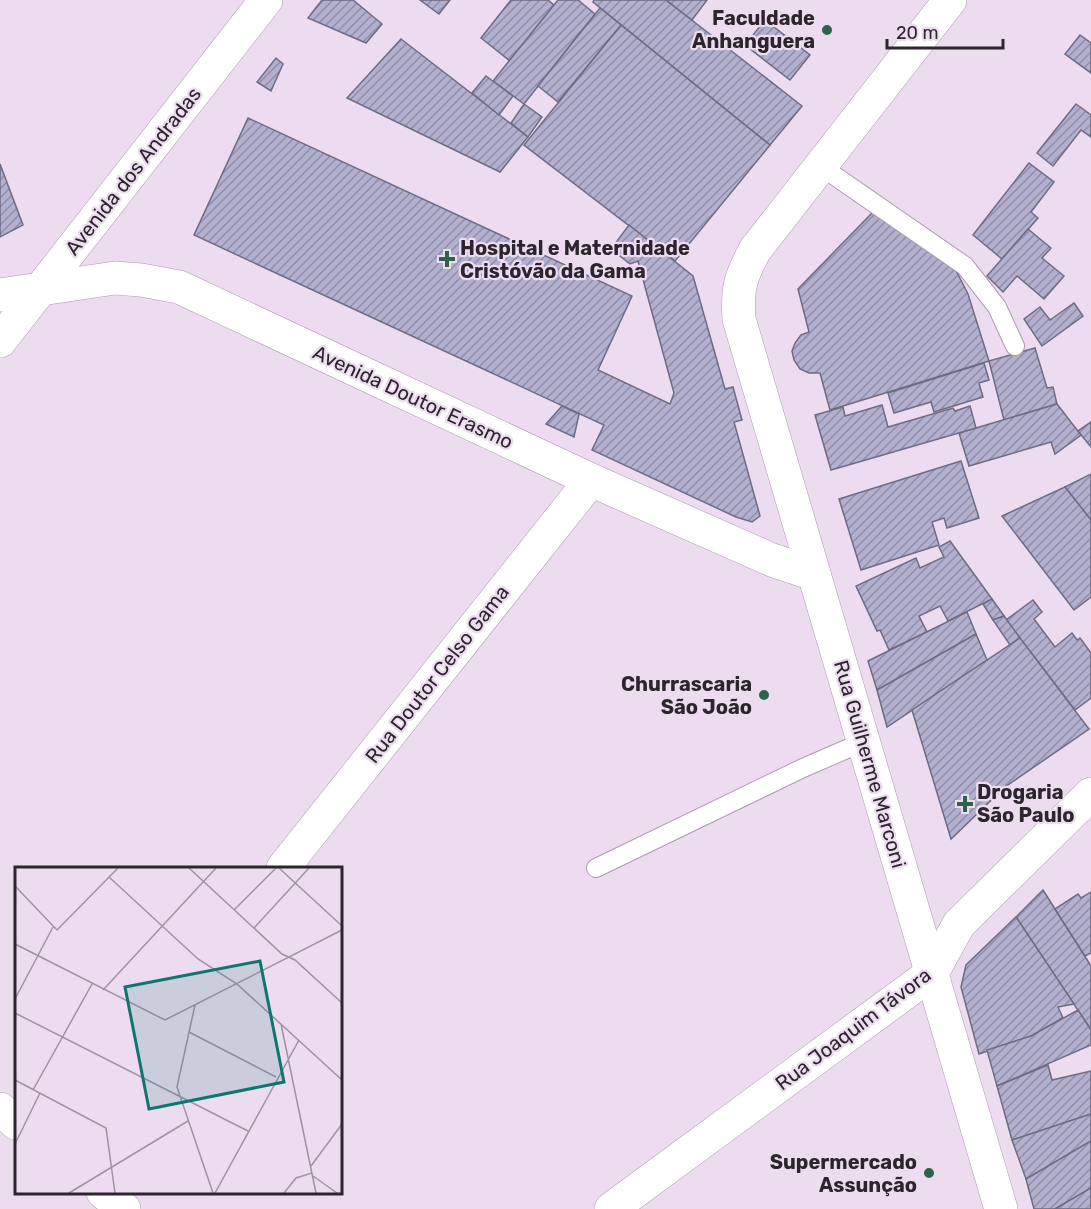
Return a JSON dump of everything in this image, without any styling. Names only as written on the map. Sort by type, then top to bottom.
[{"type":"street","name":"Avenida dos Andradas","points":[[0,341],[266,0]]},
{"type":"street","name":"Rua Guilherme Marconi","points":[[950,0],[819,165],[755,250],[742,273],[737,294],[739,318],[1001,1209]]},
{"type":"street","name":"Avenida Doutor Erasmo","points":[[0,295],[115,278],[179,287],[591,480],[772,560],[814,574]]},
{"type":"street","name":"Rua Doutor Celso Gama","points":[[284,867],[591,480]]},
{"type":"street","name":"Rua Joaquim Távora","points":[[611,1209],[932,973],[959,924],[1091,794]]},
{"type":"street","points":[[0,1109],[15,1122]]},
{"type":"street","points":[[97,1209],[98,1194]]},
{"type":"street","points":[[105,1194],[124,1209]]},
{"type":"lane","points":[[819,165],[965,266],[997,306],[1015,346]]},
{"type":"lane","points":[[596,868],[803,768],[863,742]]},
{"type":"building","points":[[322,0],[353,0],[382,24],[366,43],[308,18]]},
{"type":"building","points":[[420,0],[450,0],[439,14]]},
{"type":"building","points":[[511,0],[548,0],[554,5],[510,61],[481,38]]},
{"type":"building","points":[[558,0],[578,0],[595,14],[524,104],[493,81]]},
{"type":"building","points":[[594,0],[666,0],[802,106],[770,145],[593,2]]},
{"type":"building","points":[[666,0],[707,0],[692,20]]},
{"type":"building","points":[[600,8],[621,25],[558,102],[538,86]]},
{"type":"building","points":[[765,20],[810,55],[790,80],[745,45]]},
{"type":"building","points":[[621,25],[770,145],[675,261],[524,145]]},
{"type":"building","points":[[1080,35],[1091,43],[1091,73],[1065,54]]},
{"type":"building","points":[[401,39],[528,137],[500,172],[347,98]]},
{"type":"building","points":[[276,58],[283,64],[271,91],[257,82]]},
{"type":"building","points":[[486,76],[513,96],[499,115],[472,93]]},
{"type":"building","points":[[524,104],[542,117],[528,137],[511,123]]},
{"type":"building","points":[[1076,104],[1091,115],[1091,137],[1081,130],[1053,166],[1037,153]]},
{"type":"building","points":[[248,118],[632,296],[598,370],[670,404],[674,393],[638,261],[630,264],[611,249],[629,225],[693,276],[725,389],[733,387],[742,420],[734,422],[760,516],[752,522],[736,517],[592,450],[604,425],[194,235]]},
{"type":"building","points":[[1029,163],[1054,182],[1031,212],[1038,218],[1002,259],[973,235]]},
{"type":"building","points":[[0,164],[23,225],[0,237]]},
{"type":"building","points":[[873,212],[951,261],[968,294],[989,361],[830,410],[820,373],[809,373],[800,369],[794,360],[792,351],[795,343],[801,335],[809,332],[798,289]]},
{"type":"building","points":[[1028,229],[1051,248],[1042,258],[1064,276],[1044,299],[1017,276],[1003,292],[987,276]]},
{"type":"building","points":[[1074,303],[1083,316],[1042,346],[1024,319],[1040,307],[1050,320]]},
{"type":"building","points":[[1035,348],[1047,388],[1053,387],[1057,404],[1004,420],[989,361]]},
{"type":"building","points":[[984,363],[989,380],[979,383],[983,397],[934,412],[931,402],[894,413],[888,393]]},
{"type":"building","points":[[1057,404],[1081,435],[1055,454],[1051,442],[969,466],[959,433]]},
{"type":"building","points":[[882,405],[888,427],[953,408],[955,411],[970,406],[976,428],[831,470],[815,415],[843,407],[845,416]]},
{"type":"building","points":[[562,406],[579,414],[574,437],[546,424]]},
{"type":"building","points":[[1091,422],[1091,447],[1078,431]]},
{"type":"building","points":[[961,461],[979,518],[947,528],[944,518],[932,522],[939,545],[861,570],[839,499]]},
{"type":"building","points":[[1091,474],[1091,520],[1065,487]]},
{"type":"building","points":[[1065,487],[1091,520],[1091,597],[1074,610],[1002,516]]},
{"type":"building","points":[[950,541],[992,599],[948,621],[940,606],[919,616],[927,632],[889,650],[880,630],[877,631],[856,586],[916,558],[920,568],[944,557],[939,547]]},
{"type":"building","points":[[992,599],[1004,616],[993,620],[983,604]]},
{"type":"building","points":[[1033,600],[1042,612],[1034,619],[1055,647],[1072,633],[1077,640],[1080,638],[1091,653],[1091,698],[1075,710],[1006,620]]},
{"type":"building","points":[[967,612],[976,634],[877,690],[868,661]]},
{"type":"building","points":[[1004,616],[1020,638],[1010,645],[993,620]]},
{"type":"building","points":[[976,634],[987,660],[887,727],[877,690]]},
{"type":"building","points":[[1020,638],[1089,729],[1005,787],[951,839],[912,710]]},
{"type":"building","points":[[1043,890],[1091,966],[1091,1030],[1016,917]]},
{"type":"building","points":[[1091,892],[1091,953],[1085,956],[1055,909],[1078,894],[1081,898]]},
{"type":"building","points":[[1016,917],[1074,1004],[1058,1007],[1063,1018],[1031,1036],[979,1054],[961,987],[966,965]]},
{"type":"building","points":[[1078,1010],[1091,1030],[1091,1045],[997,1086],[987,1050],[1031,1036]]},
{"type":"building","points":[[1048,1065],[1052,1080],[1091,1071],[1091,1114],[1012,1140],[997,1086]]},
{"type":"building","points":[[1091,1114],[1091,1141],[1026,1179],[1012,1140]]},
{"type":"building","points":[[1091,1141],[1091,1188],[1055,1209],[1034,1209],[1026,1179]]},
{"type":"building","points":[[1091,1188],[1091,1209],[1055,1209]]},
{"type":"place","name":"Faculdade Anhanguera","points":[[827,30]]},
{"type":"place","name":"Hospital e Maternidade Cristóvão da Gama","points":[[447,259]]},
{"type":"place","name":"Churrascaria São João","points":[[764,695]]},
{"type":"place","name":"Drogaria São Paulo","points":[[965,804]]},
{"type":"place","name":"Supermercado Assunção","points":[[929,1173]]}]
